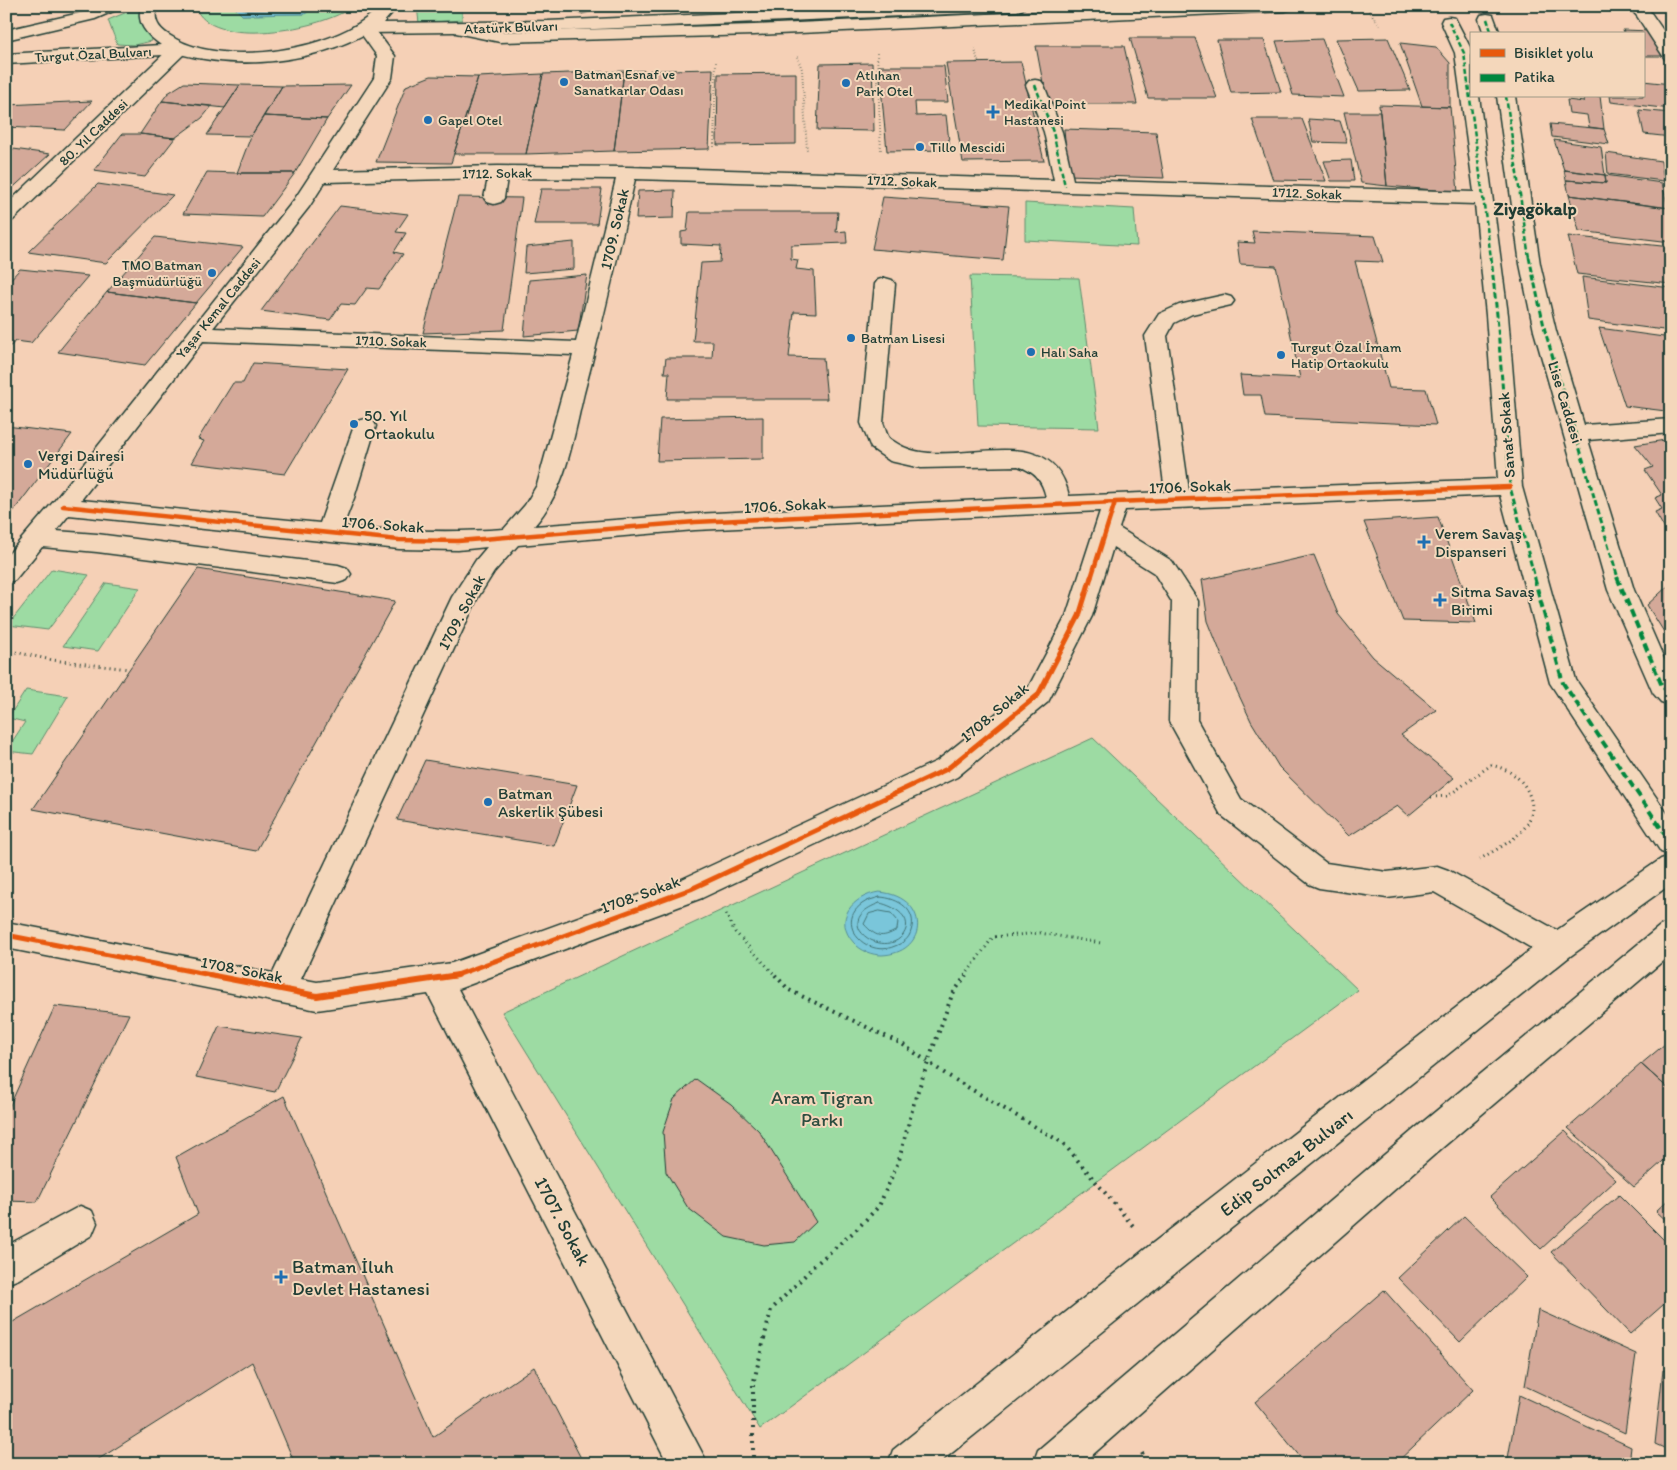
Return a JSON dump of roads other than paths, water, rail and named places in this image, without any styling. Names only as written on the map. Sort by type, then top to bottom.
[{"type":"street","name":"Turgut Özal Bulvarı","points":[[6,35],[89,16],[112,6]]},
{"type":"street","points":[[149,6],[146,13],[149,27],[160,39],[179,49],[212,56],[252,58],[294,54],[336,42],[378,20],[390,6]]},
{"type":"street","name":"Atatürk Bulvarı","points":[[365,28],[462,29],[1017,6]]},
{"type":"street","points":[[462,29],[500,37],[754,30],[1285,6]]},
{"type":"street","points":[[1636,6],[1643,13],[1671,55]]},
{"type":"street","points":[[580,7],[608,7]]},
{"type":"street","name":"Sanat Sokak","points":[[1449,22],[1464,53],[1470,96]]},
{"type":"street","name":"Yaşar Kemal Caddesi","points":[[6,574],[63,506],[302,203],[383,78],[386,56],[365,28]]},
{"type":"street","name":"Turgut Özal Bulvarı","points":[[7,59],[179,49]]},
{"type":"street","name":"80. Yıl Caddesi","points":[[6,216],[179,49]]},
{"type":"street","points":[[1035,85],[1053,132],[1065,186]]},
{"type":"street","name":"Sanat Sokak","points":[[1470,98],[1497,315],[1510,487],[1563,683],[1671,843]]},
{"type":"street","name":"Lise Caddesi","points":[[1506,98],[1530,264],[1545,331],[1621,590],[1662,686],[1671,695]]},
{"type":"street","points":[[494,198],[498,172]]},
{"type":"street","name":"1712. Sokak","points":[[319,176],[498,172],[627,173],[1484,198]]},
{"type":"street","name":"1709. Sokak","points":[[280,989],[465,597],[485,566],[534,511],[549,485],[585,349],[627,173]]},
{"type":"street","points":[[885,284],[872,423],[880,444],[900,456],[931,461],[1004,456],[1039,465],[1051,478],[1059,504]]},
{"type":"street","points":[[1178,499],[1156,336],[1166,319],[1186,309],[1224,301]]},
{"type":"street","name":"1710. Sokak","points":[[197,334],[585,349]]},
{"type":"street","points":[[328,533],[342,498],[365,426]]},
{"type":"street","points":[[1576,433],[1671,426]]},
{"type":"street","name":"1706. Sokak","points":[[63,506],[399,540],[458,540],[695,522],[1059,504],[1510,487]]},
{"type":"street","name":"1708. Sokak","points":[[6,935],[317,996],[452,977],[708,880],[947,769],[1038,695],[1079,616],[1115,502]]},
{"type":"street","points":[[1106,531],[1163,567],[1185,601],[1183,721],[1231,808],[1319,875],[1387,885],[1437,879],[1558,947]]},
{"type":"street","points":[[36,538],[97,543],[338,574]]},
{"type":"street","name":"Edip Solmaz Bulvarı","points":[[907,1464],[1558,947],[1671,868]]},
{"type":"street","points":[[1052,1464],[1430,1138],[1671,935]]},
{"type":"street","name":"1707. Sokak","points":[[436,979],[689,1464]]},
{"type":"street","points":[[6,1266],[80,1223]]},
{"type":"water","points":[[233,6],[315,6],[305,14],[242,15]]},
{"type":"water","points":[[879,892],[896,896],[908,903],[915,913],[918,924],[916,935],[909,945],[898,952],[882,955],[867,952],[857,946],[848,934],[845,925],[845,917],[848,910],[854,904],[861,898]]},
{"type":"place","name":"Batman Esnaf ve Sanatkarlar Odası","points":[[564,82]]},
{"type":"place","name":"Atlıhan Park Otel","points":[[846,83]]},
{"type":"place","name":"Medikal Point Hastanesi","points":[[993,112]]},
{"type":"place","name":"Gapel Otel","points":[[428,120]]},
{"type":"place","name":"Tillo Mescidi","points":[[920,147]]},
{"type":"place","name":"TMO Batman Başmüdürlüğü","points":[[212,273]]},
{"type":"place","name":"Batman Lisesi","points":[[851,338]]},
{"type":"place","name":"Halı Saha","points":[[1031,352]]},
{"type":"place","name":"Turgut Özal İmam Hatip Ortaokulu","points":[[1281,355]]},
{"type":"place","name":"50. Yıl Ortaokulu","points":[[354,424]]},
{"type":"place","name":"Vergi Dairesi Müdürlüğü","points":[[28,464]]},
{"type":"place","name":"Verem Savaş Dispanseri","points":[[1424,542]]},
{"type":"place","name":"Sıtma Savaş Birimi","points":[[1440,600]]},
{"type":"place","name":"Batman Askerlik Şübesi","points":[[488,802]]},
{"type":"place","name":"Batman İluh Devlet Hastanesi","points":[[281,1277]]},
{"type":"district","name":"Ziyagökalp","points":[[1535,209]]},
{"type":"park label","name":"Aram Tigran Parkı","points":[[822,1108]]}]
